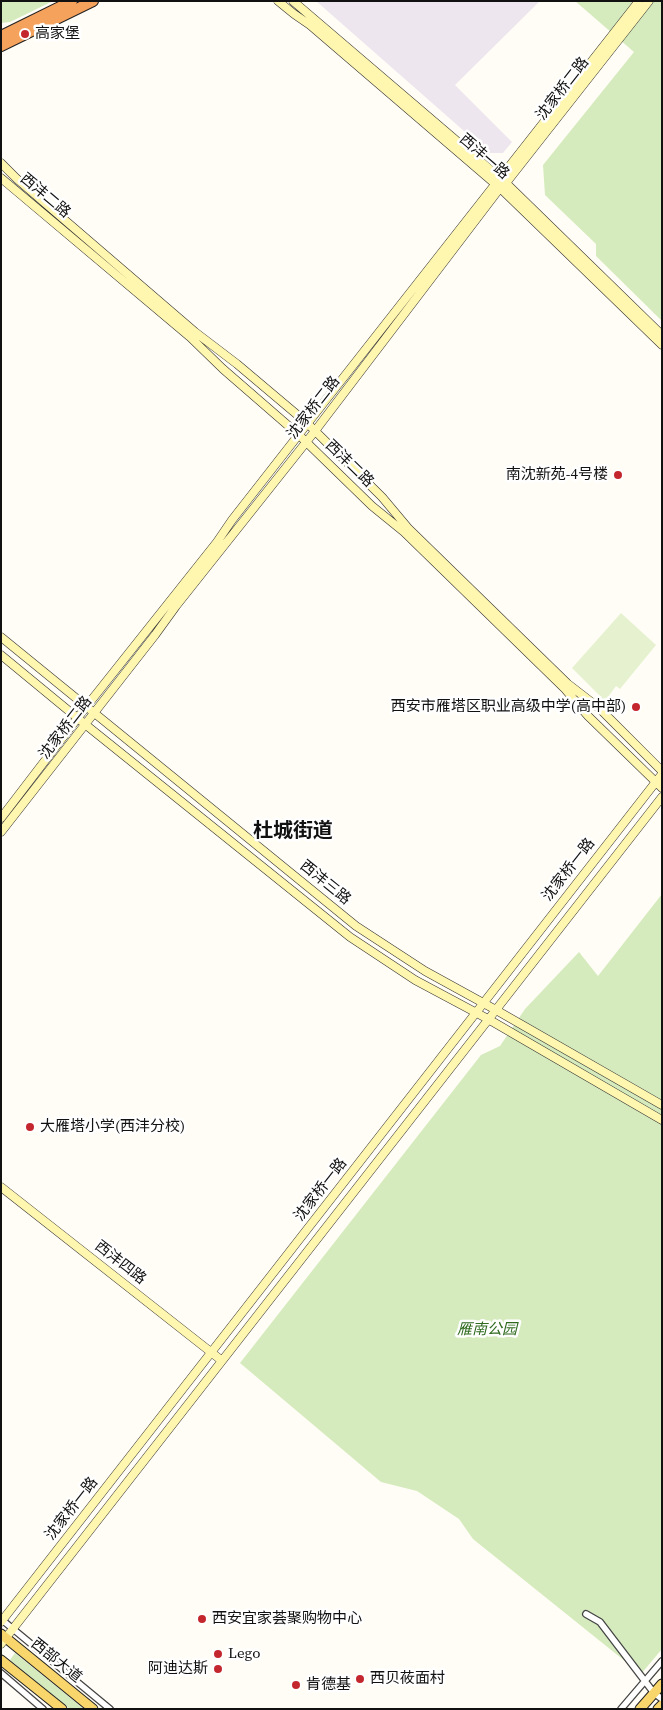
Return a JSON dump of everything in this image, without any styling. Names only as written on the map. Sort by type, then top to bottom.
[{"type":"highway","points":[[1,36],[72,1]]},
{"type":"highway","points":[[1,46],[93,1]]},
{"type":"main road","name":"西部大道","points":[[3,1639],[94,1709]]},
{"type":"main road","points":[[1,1660],[62,1709]]},
{"type":"main road","points":[[640,1709],[662,1684]]},
{"type":"main road","points":[[658,1709],[662,1705]]},
{"type":"street","name":"西沣一路","points":[[278,1],[310,25],[500,183],[662,345]]},
{"type":"street","name":"西沣一路","points":[[293,1],[500,183],[662,335]]},
{"type":"street","name":"沈家桥二路","points":[[1,832],[86,725],[176,606],[315,431],[638,1]]},
{"type":"street","name":"沈家桥二路","points":[[1,818],[308,423],[500,183],[649,1]]},
{"type":"street","name":"西沣二路","points":[[1,164],[16,179],[195,332],[308,423],[382,497],[408,528],[568,684],[598,708],[662,772]]},
{"type":"street","name":"西沣二路","points":[[1,178],[190,337],[223,369],[306,441],[372,506],[404,532],[565,689],[588,716],[659,785]]},
{"type":"street","name":"西沣三路","points":[[1,637],[356,926],[425,971],[483,1002],[662,1105]]},
{"type":"street","name":"西沣三路","points":[[1,655],[350,937],[414,980],[488,1019],[662,1120]]},
{"type":"street","name":"沈家桥一路","points":[[2,1621],[477,1013],[483,1002],[659,785],[662,772]]},
{"type":"street","name":"沈家桥一路","points":[[3,1639],[13,1629],[662,797]]},
{"type":"street","name":"西沣四路","points":[[1,1188],[222,1360]]},
{"type":"street","points":[[586,1614],[600,1622],[654,1693],[662,1699]]},
{"type":"street","points":[[2,1621],[110,1709]]},
{"type":"street","points":[[621,1709],[662,1661]]},
{"type":"street","points":[[1,1674],[44,1709]]},
{"type":"shaded area","points":[[316,1],[540,1],[455,85],[512,142],[503,153],[489,153]]},
{"type":"green space","points":[[1,1],[53,1],[10,22],[1,23]]},
{"type":"green space","points":[[575,1],[662,1],[662,321],[596,256],[596,244],[545,195],[543,165],[634,52]]},
{"type":"green space","points":[[621,613],[656,645],[620,689],[616,686],[605,701],[572,668]]},
{"type":"green space","name":"雁南公园","points":[[662,894],[662,1649],[641,1674],[473,1539],[459,1519],[417,1491],[381,1482],[240,1363],[481,1055],[500,1046],[525,1009],[579,952],[598,976]]},
{"type":"green space","points":[[15,1653],[84,1709],[70,1709],[10,1660]]},
{"type":"place","name":"高家堡","points":[[25,34]]},
{"type":"place","name":"南沈新苑-4号楼","points":[[618,475]]},
{"type":"place","name":"西安市雁塔区职业高级中学(高中部)","points":[[636,707]]},
{"type":"place","name":"大雁塔小学(西沣分校)","points":[[30,1127]]},
{"type":"place","name":"西安宜家荟聚购物中心","points":[[202,1619]]},
{"type":"place","name":"Lego","points":[[218,1654]]},
{"type":"place","name":"阿迪达斯","points":[[218,1669]]},
{"type":"place","name":"西贝莜面村","points":[[360,1679]]},
{"type":"place","name":"肯德基","points":[[296,1685]]},
{"type":"district","name":"杜城街道","points":[[293,832]]}]
